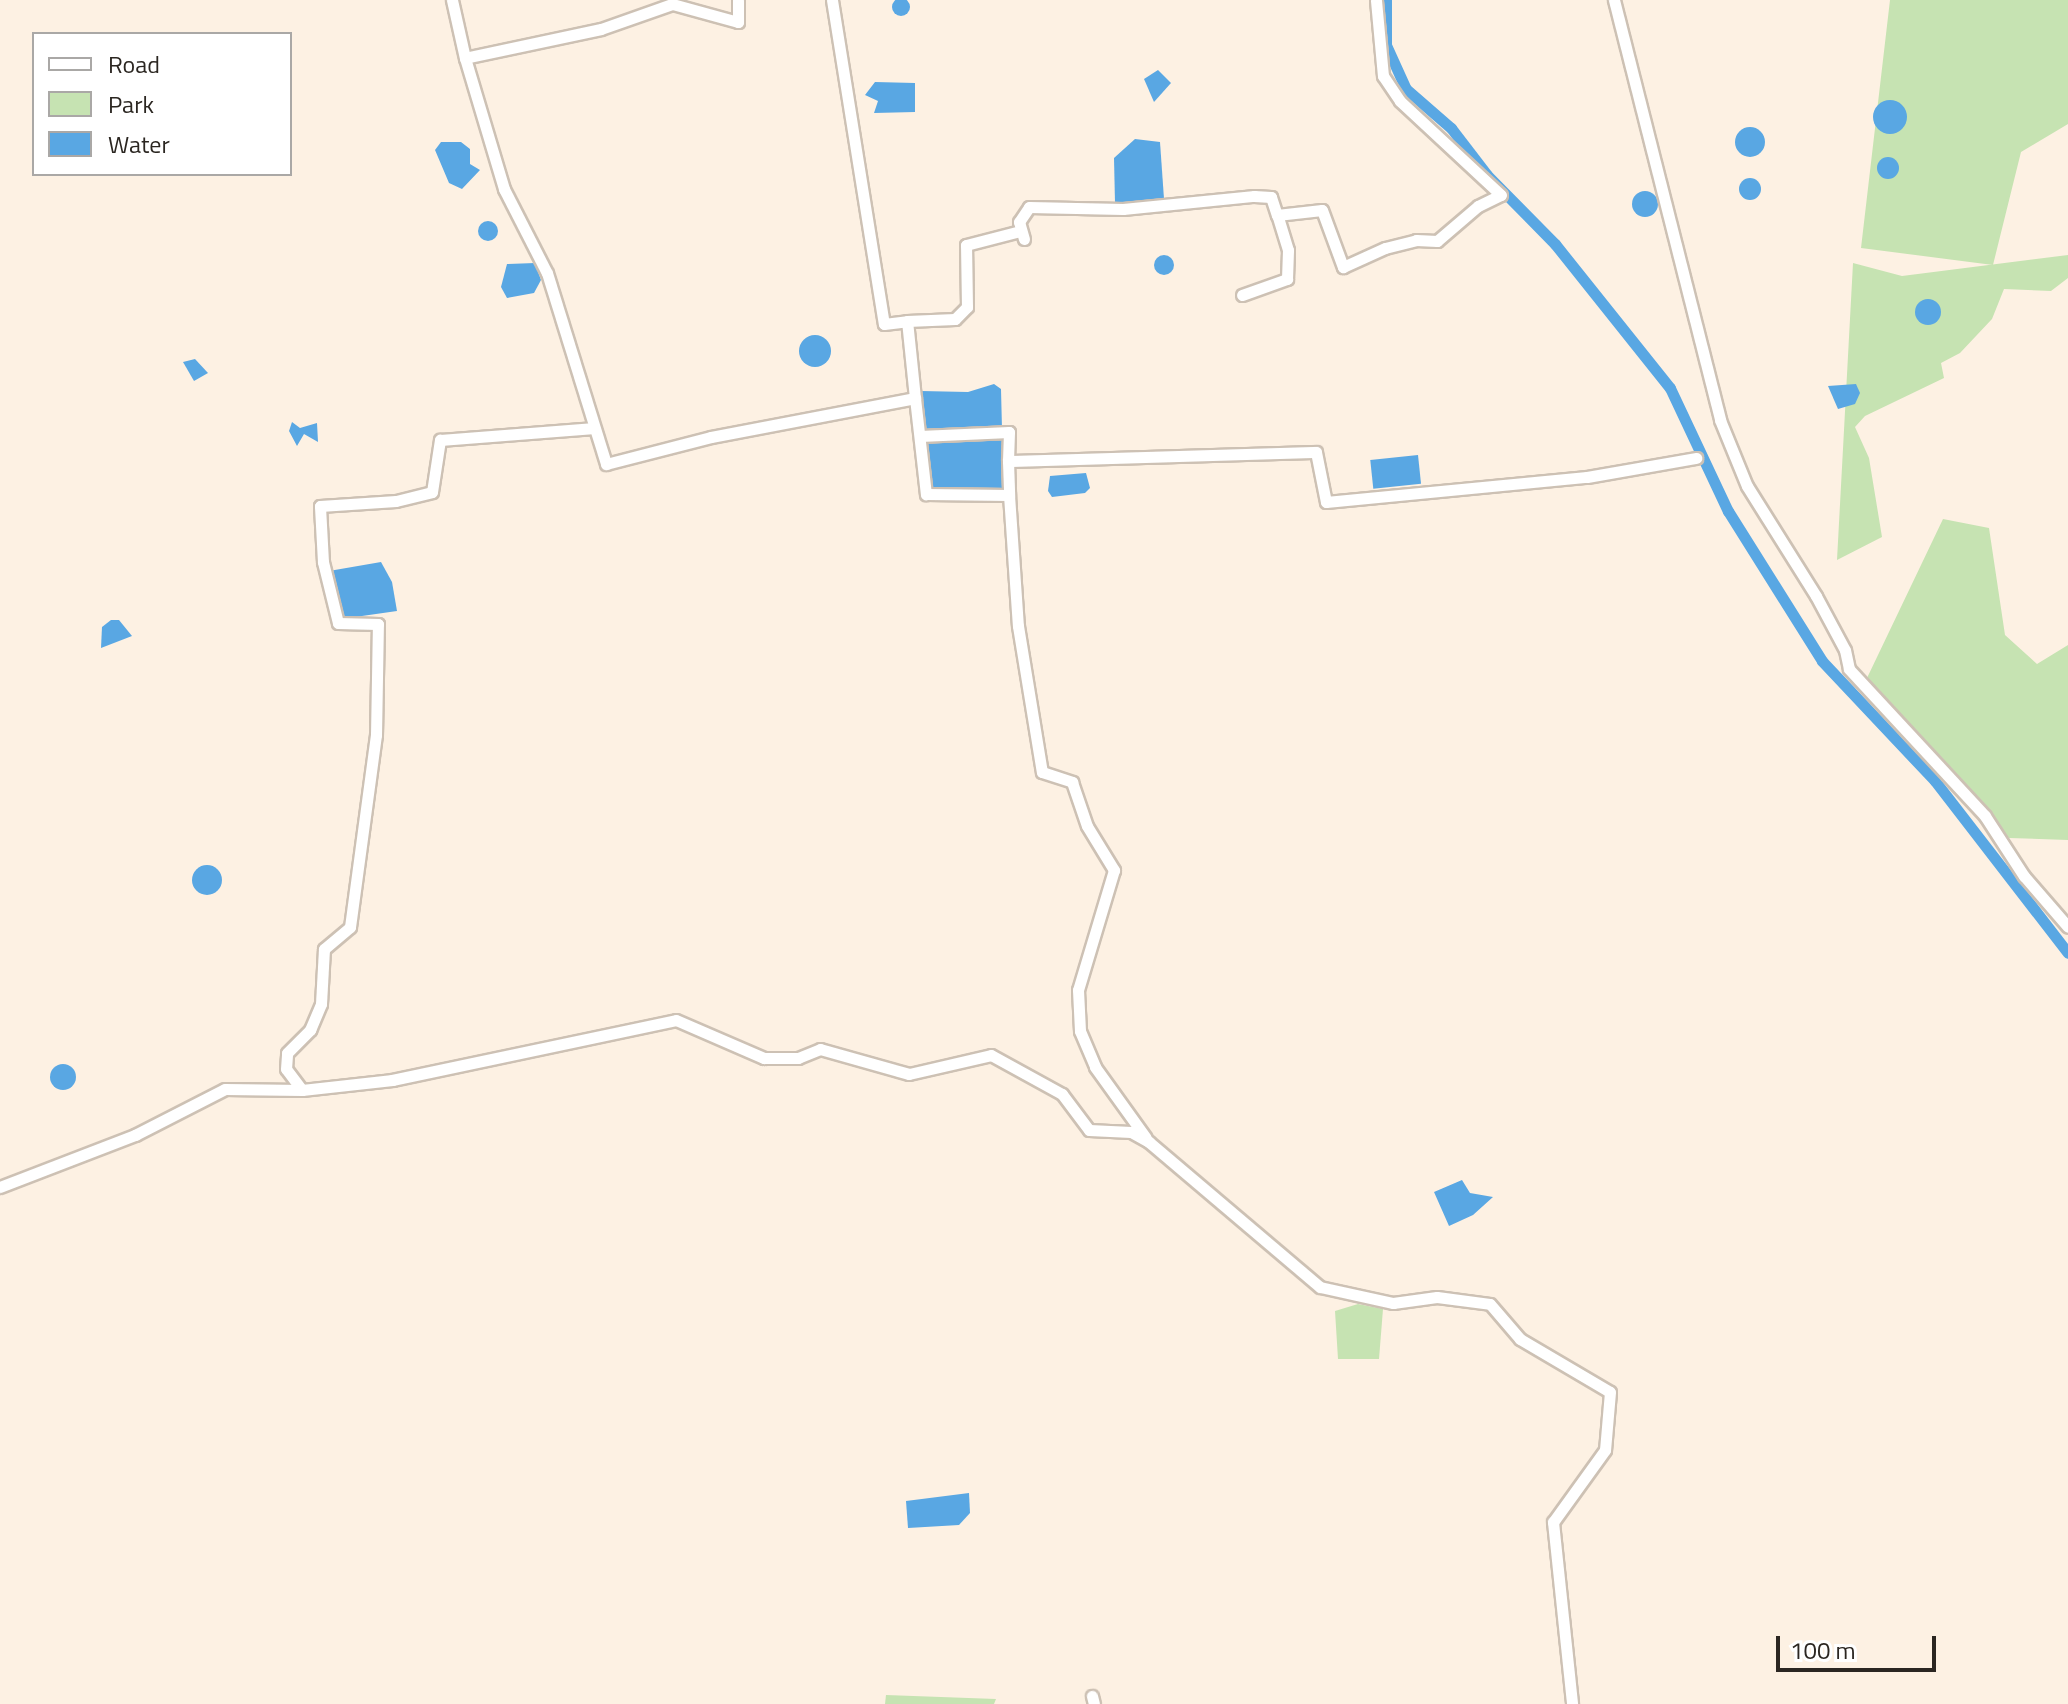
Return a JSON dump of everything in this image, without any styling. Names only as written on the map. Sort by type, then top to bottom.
[{"type":"street","points":[[452,0],[465,58],[504,189],[547,273],[606,464],[711,437],[915,398]]},
{"type":"street","points":[[465,58],[601,29],[672,2],[738,22],[738,0]]},
{"type":"street","points":[[832,0],[884,324],[955,319],[967,307],[966,245],[1022,235],[1021,214],[1029,207],[1105,210],[1271,197],[1288,250],[1287,279],[1242,295]]},
{"type":"street","points":[[1277,215],[1322,210],[1343,267],[1385,248],[1416,240],[1437,241],[1478,206],[1501,195],[1400,101],[1383,76],[1376,0]]},
{"type":"street","points":[[1614,0],[1720,420],[1747,486],[1816,596],[1845,650],[1849,669],[1985,816],[2024,876],[2068,927]]},
{"type":"street","points":[[907,321],[926,494],[1009,495]]},
{"type":"street","points":[[302,1090],[286,1069],[287,1053],[310,1030],[321,1004],[324,949],[350,927],[376,735],[378,624],[338,623],[323,562],[320,506],[396,501],[432,492],[440,440],[595,428]]},
{"type":"street","points":[[920,436],[1009,432],[1009,495],[1018,626],[1042,772],[1072,782],[1087,826],[1114,870],[1078,990],[1080,1031],[1095,1067],[1149,1142]]},
{"type":"street","points":[[1008,461],[1316,452],[1326,502],[1587,477],[1696,458]]},
{"type":"street","points":[[0,1187],[135,1135],[225,1089],[302,1090],[392,1080],[676,1020],[764,1058],[798,1058],[820,1049],[909,1074],[991,1055],[1062,1094],[1089,1130],[1131,1132],[1149,1142],[1320,1287],[1393,1303],[1437,1297],[1490,1304],[1520,1339],[1610,1392],[1605,1450],[1553,1522],[1572,1704]]},
{"type":"green space","points":[[1890,0],[2068,0],[2068,124],[2021,152],[1993,265],[1861,248]]},
{"type":"green space","points":[[2068,255],[2068,278],[2051,291],[2004,289],[1992,319],[1960,353],[1941,363],[1944,378],[1865,416],[1855,427],[1869,458],[1882,537],[1837,560],[1853,263],[1902,276]]},
{"type":"green space","points":[[1943,519],[1989,528],[2005,635],[2037,664],[2068,645],[2068,840],[2009,838],[1867,678]]},
{"type":"green space","points":[[1358,1304],[1383,1309],[1379,1359],[1338,1359],[1335,1311]]},
{"type":"green space","points":[[886,1695],[996,1699],[994,1704],[885,1704]]},
{"type":"water","points":[[898,-1],[904,-1],[909,4],[907,13],[901,16],[892,7]]},
{"type":"water","points":[[1158,70],[1171,83],[1154,102],[1144,79]]},
{"type":"water","points":[[875,82],[915,83],[915,112],[874,113],[878,101],[865,95]]},
{"type":"water","points":[[1890,100],[1902,105],[1907,117],[1902,129],[1890,134],[1878,129],[1873,117],[1878,105]]},
{"type":"water","points":[[1750,127],[1761,131],[1765,142],[1761,153],[1750,157],[1739,153],[1735,142],[1739,131]]},
{"type":"water","points":[[1135,139],[1160,142],[1164,199],[1115,203],[1114,158]]},
{"type":"water","points":[[441,142],[461,142],[470,149],[470,164],[480,170],[462,189],[449,183],[435,150]]},
{"type":"water","points":[[1888,157],[1896,160],[1899,168],[1896,176],[1888,179],[1880,176],[1877,168],[1880,160]]},
{"type":"water","points":[[1746,178],[1754,178],[1761,189],[1754,200],[1746,200],[1739,193],[1739,185]]},
{"type":"water","points":[[1645,191],[1654,195],[1658,204],[1654,213],[1645,217],[1636,213],[1632,204],[1636,195]]},
{"type":"water","points":[[488,221],[495,224],[498,231],[495,238],[488,241],[481,238],[478,231],[481,224]]},
{"type":"water","points":[[1164,255],[1171,258],[1174,265],[1171,272],[1164,275],[1157,272],[1154,265],[1157,258]]},
{"type":"water","points":[[535,263],[541,280],[534,293],[507,298],[501,287],[507,264]]},
{"type":"water","points":[[1928,299],[1937,303],[1941,312],[1937,321],[1928,325],[1919,321],[1915,312],[1919,303]]},
{"type":"water","points":[[815,335],[826,340],[831,351],[826,362],[815,367],[804,362],[799,351],[804,340]]},
{"type":"water","points":[[195,359],[208,373],[194,381],[183,362]]},
{"type":"water","points":[[994,384],[1001,389],[1002,429],[924,433],[921,391],[968,392]]},
{"type":"water","points":[[1856,384],[1860,393],[1855,404],[1838,409],[1828,386]]},
{"type":"water","points":[[292,422],[300,428],[317,423],[318,442],[304,434],[297,446],[289,431]]},
{"type":"water","points":[[1006,437],[1007,490],[925,491],[924,438]]},
{"type":"water","points":[[1418,455],[1421,484],[1373,489],[1370,460]]},
{"type":"water","points":[[1086,473],[1090,488],[1085,493],[1052,497],[1048,491],[1050,476]]},
{"type":"water","points":[[381,562],[392,582],[397,611],[341,619],[329,571]]},
{"type":"water","points":[[111,620],[119,620],[132,636],[101,648],[102,627]]},
{"type":"water","points":[[207,865],[218,869],[222,880],[218,891],[207,895],[196,891],[192,880],[196,869]]},
{"type":"water","points":[[63,1064],[72,1068],[76,1077],[72,1086],[63,1090],[54,1086],[50,1077],[54,1068]]},
{"type":"water","points":[[1462,1180],[1470,1193],[1493,1197],[1473,1215],[1449,1226],[1434,1192]]},
{"type":"water","points":[[969,1493],[970,1513],[959,1525],[908,1528],[906,1501]]},
{"type":"waterway","points":[[1386,0],[1386,45],[1406,89],[1451,128],[1487,175],[1555,244],[1670,388],[1728,511],[1822,661],[1935,781],[2068,953]]}]
